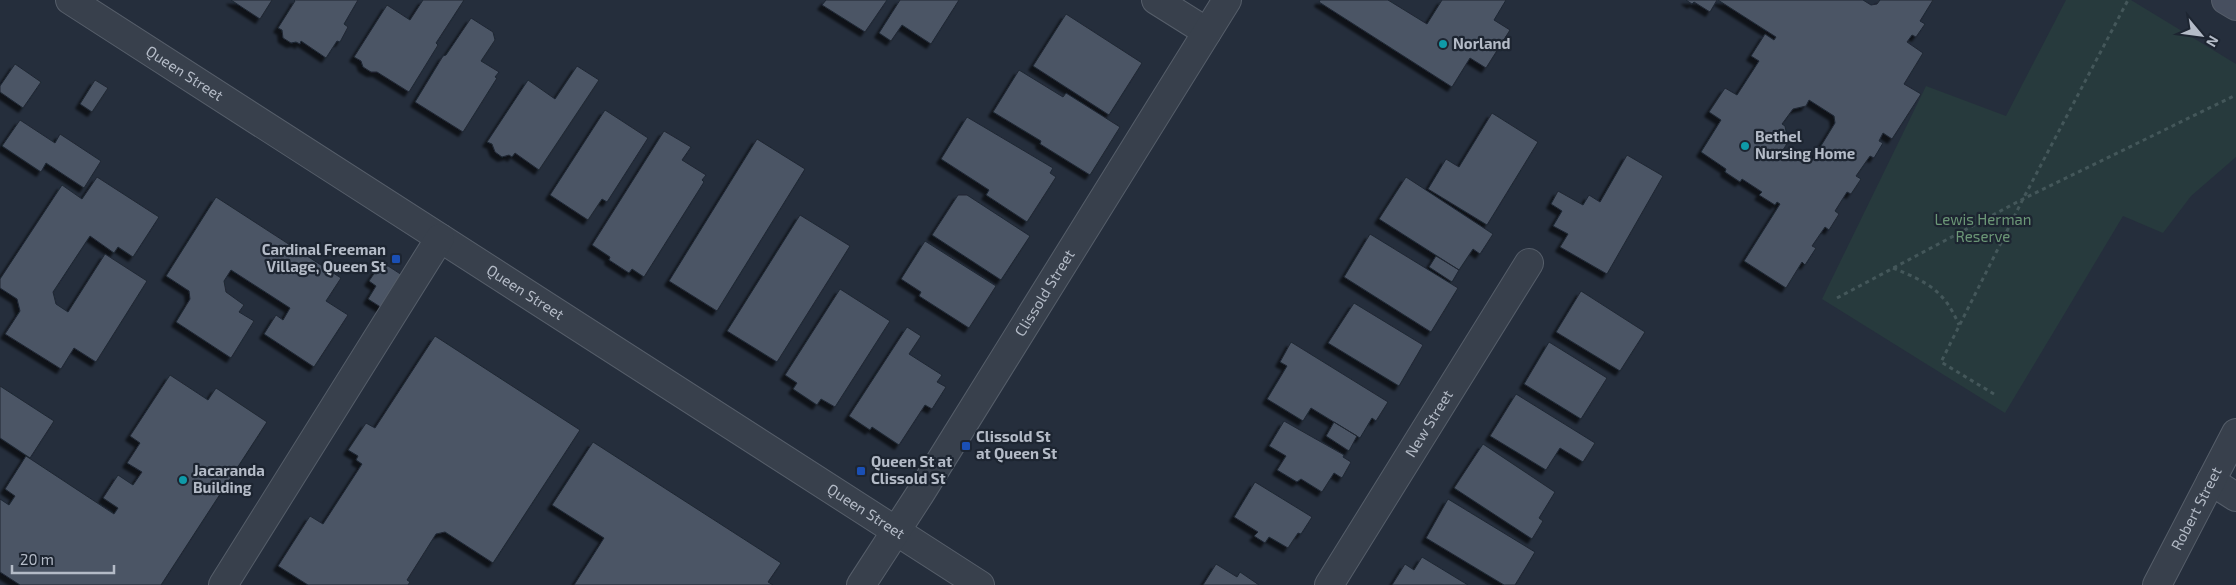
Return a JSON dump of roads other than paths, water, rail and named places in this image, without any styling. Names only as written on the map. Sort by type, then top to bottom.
[{"type":"street","name":"Queen Street","points":[[70,0],[980,585]]},
{"type":"street","points":[[1156,0],[1207,32]]},
{"type":"street","name":"Clissold Street","points":[[861,585],[1228,0]]},
{"type":"street","points":[[2226,0],[2236,6]]},
{"type":"street","points":[[223,585],[440,238]]},
{"type":"street","name":"New Street","points":[[1329,585],[1529,263]]},
{"type":"street","name":"Robert Street","points":[[2157,585],[2236,433]]},
{"type":"street","points":[[2211,481],[2236,497]]},
{"type":"place","name":"Norland","points":[[1443,44]]},
{"type":"place","name":"Bethel Nursing Home","points":[[1745,146]]},
{"type":"place","name":"Cardinal Freeman Village, Queen St","points":[[396,259]]},
{"type":"place","name":"Clissold St at Queen St","points":[[966,446]]},
{"type":"place","name":"Queen St at Clissold St","points":[[861,471]]},
{"type":"place","name":"Jacaranda Building","points":[[183,480]]},
{"type":"park label","name":"Lewis Herman Reserve","points":[[1983,228]]}]
